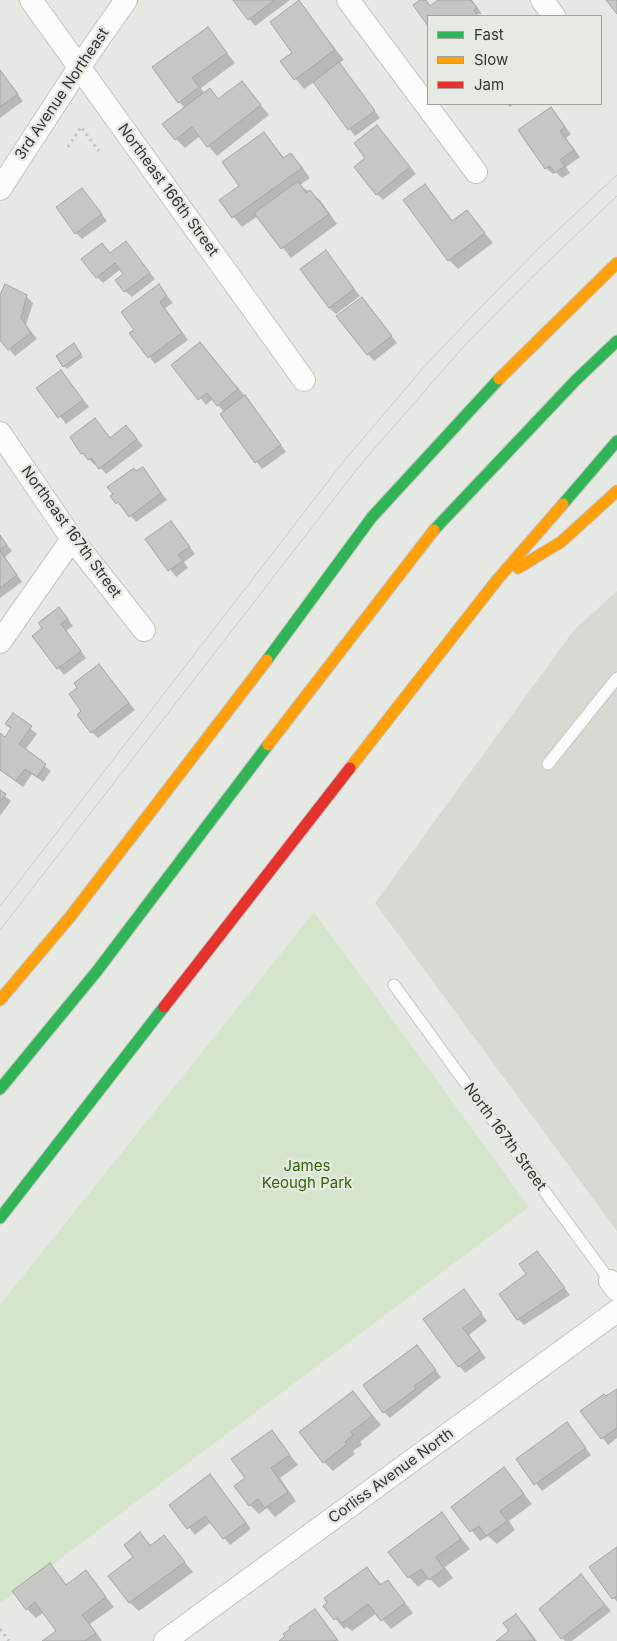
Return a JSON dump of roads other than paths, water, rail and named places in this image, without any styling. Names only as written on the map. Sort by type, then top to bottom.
[{"type":"highway","points":[[0,1000],[70,917],[270,656],[372,517],[517,360],[617,263]]},
{"type":"highway","points":[[0,1089],[97,971],[423,541],[576,380],[617,341]]},
{"type":"highway","points":[[0,1218],[497,580],[617,442]]},
{"type":"highway","points":[[497,580],[560,542],[617,491]]},
{"type":"street","name":"Northeast 166th Street","points":[[30,0],[80,66],[304,380]]},
{"type":"street","name":"3rd Avenue Northeast","points":[[0,189],[80,66],[126,0]]},
{"type":"street","points":[[348,0],[476,172]]},
{"type":"street","points":[[542,0],[553,15]]},
{"type":"street","name":"Northeast 167th Street","points":[[0,433],[72,539],[144,630]]},
{"type":"street","points":[[0,642],[72,539]]},
{"type":"street","name":"Corliss Avenue North","points":[[164,1641],[617,1311]]},
{"type":"lane","points":[[548,764],[617,678]]},
{"type":"lane","name":"North 167th Street","points":[[394,985],[614,1285]]},
{"type":"tram line","points":[[0,906],[343,462],[424,367],[477,311],[543,244],[617,175]]},
{"type":"tram line","points":[[0,930],[361,464],[465,345],[534,275],[617,196]]},
{"type":"park label","name":"James Keough Park","points":[[307,1174]]}]
